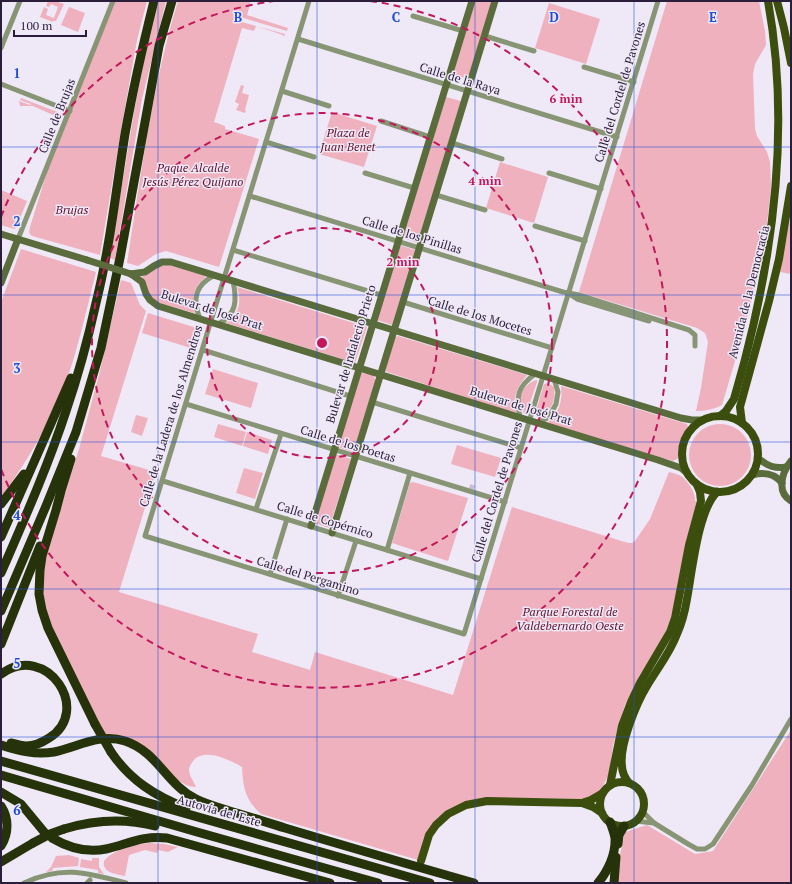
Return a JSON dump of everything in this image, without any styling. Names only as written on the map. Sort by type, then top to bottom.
[{"type":"highway","points":[[1,573],[52,452],[86,345],[107,254],[126,132],[143,45],[154,1]]},
{"type":"highway","points":[[1,611],[76,432],[101,348],[120,258],[159,46],[172,1]]},
{"type":"highway","points":[[1,536],[86,345]]},
{"type":"highway","points":[[1,644],[61,491],[74,452],[76,432]]},
{"type":"highway","points":[[1,504],[35,460]]},
{"type":"highway","points":[[61,491],[42,556],[39,594],[42,610],[48,628],[94,724],[119,764],[134,780],[154,794],[173,803],[193,811],[325,848],[378,868]]},
{"type":"highway","points":[[1,674],[10,668],[18,666],[30,666],[42,669],[58,681],[64,693],[66,705],[64,720],[61,726],[57,732],[44,741],[26,746],[1,741]]},
{"type":"highway","points":[[1,745],[22,752],[39,754],[55,752],[99,739],[114,739],[123,741],[133,744],[145,751],[181,790],[196,800],[284,828],[474,883]]},
{"type":"highway","name":"Autovía del Este","points":[[1,761],[430,883]]},
{"type":"highway","points":[[1,775],[378,883]]},
{"type":"highway","points":[[1,792],[21,804],[49,836],[71,847],[89,850],[106,849],[142,838],[167,838],[330,883]]},
{"type":"highway","points":[[1,806],[6,819],[7,827],[4,841],[1,846]]},
{"type":"highway","points":[[1,862],[33,843],[64,829],[83,824],[119,821],[145,823],[176,831],[197,832]]},
{"type":"highway","points":[[598,883],[609,867],[613,850],[615,837],[610,822]]},
{"type":"highway","points":[[614,883],[619,835],[624,826]]},
{"type":"main road","points":[[768,1],[783,64],[786,115]]},
{"type":"main road","points":[[777,1],[791,63]]},
{"type":"main road","name":"Avenida de la Democracia","points":[[720,416],[726,411],[734,398],[762,300],[788,184]]},
{"type":"main road","name":"Avenida de la Democracia","points":[[742,423],[740,407],[779,259],[788,184]]},
{"type":"main road","points":[[582,803],[597,797],[610,785],[622,726],[631,702],[640,683],[670,632],[675,618],[689,545],[701,501],[700,492],[697,485],[686,472],[682,460],[682,447],[689,431],[703,420],[720,416],[731,418],[742,423],[753,435],[757,443],[758,458],[752,475],[746,483],[737,489],[727,492],[706,490],[697,485]]},
{"type":"main road","points":[[628,783],[623,773],[622,762],[629,727],[646,687],[677,636],[687,600],[696,548],[708,503],[717,492]]},
{"type":"main road","points":[[422,861],[432,830],[448,814],[472,802],[582,803],[593,807],[602,813],[610,822],[618,825],[624,826],[635,821],[642,811],[644,803],[642,794],[636,787],[628,783],[619,782],[610,785]]},
{"type":"main road","points":[[602,813],[600,803],[603,793]]},
{"type":"street","points":[[1,48],[20,1]]},
{"type":"street","name":"Calle de Brujas","points":[[18,239],[70,111],[112,1]]},
{"type":"street","name":"Calle de la Ladera de los Almendros","points":[[145,536],[309,1]]},
{"type":"street","name":"Bulevar de Indalecio Prieto","points":[[311,526],[358,368],[472,1]]},
{"type":"street","points":[[332,532],[496,1]]},
{"type":"street","name":"Calle del Cordel de Pavones","points":[[464,634],[658,1]]},
{"type":"street","points":[[413,16],[463,31]]},
{"type":"street","points":[[485,36],[534,51]]},
{"type":"street","name":"Calle de la Raya","points":[[298,39],[617,137]]},
{"type":"street","points":[[584,67],[634,82]]},
{"type":"street","points":[[1,84],[70,111]]},
{"type":"street","points":[[282,91],[329,106]]},
{"type":"street","points":[[381,122],[430,137]]},
{"type":"street","points":[[266,142],[314,157]]},
{"type":"street","points":[[452,143],[502,158]]},
{"type":"street","points":[[365,173],[414,188]]},
{"type":"street","points":[[550,173],[601,189]]},
{"type":"street","points":[[436,195],[485,210]]},
{"type":"street","name":"Calle de los Pinillas","points":[[250,196],[568,294],[577,299],[688,333],[692,336],[695,346],[696,335],[689,330],[579,295],[568,294]]},
{"type":"street","points":[[535,226],[585,241]]},
{"type":"street","points":[[1,234],[132,274],[145,272],[162,262],[171,262],[687,420],[703,420]]},
{"type":"street","points":[[1,284],[18,239]]},
{"type":"street","points":[[233,250],[381,295]]},
{"type":"street","name":"Bulevar de José Prat","points":[[132,274],[142,282],[146,294],[150,300],[158,306],[663,461],[681,468],[686,472]]},
{"type":"street","name":"Calle de la Ladera de los Almendros","points":[[200,319],[196,308],[197,294],[205,281],[215,275]]},
{"type":"street","name":"Calle de la Ladera de los Almendros","points":[[218,324],[225,321],[231,314],[236,302],[233,281]]},
{"type":"street","name":"Calle de los Mocetes","points":[[403,302],[552,348]]},
{"type":"street","points":[[203,350],[350,396]]},
{"type":"street","points":[[520,418],[518,407],[519,393],[522,386],[536,374]]},
{"type":"street","points":[[538,423],[549,417],[556,404],[558,392],[554,379]]},
{"type":"street","points":[[372,402],[521,448]]},
{"type":"street","name":"Calle de los Poetas","points":[[186,404],[504,502]]},
{"type":"street","points":[[256,509],[280,434]]},
{"type":"street","points":[[758,458],[765,464],[776,468],[786,467]]},
{"type":"street","points":[[791,461],[786,467],[782,483],[783,493],[791,501]]},
{"type":"street","points":[[752,475],[762,473],[770,474],[779,478],[782,483]]},
{"type":"street","points":[[387,550],[410,474]]},
{"type":"street","name":"Calle de Copérnico","points":[[162,481],[481,579]]},
{"type":"street","points":[[270,574],[287,519]]},
{"type":"street","name":"Calle del Pergamino","points":[[145,536],[464,634]]},
{"type":"street","points":[[338,596],[356,541]]},
{"type":"street","points":[[642,811],[654,823],[697,849],[705,849],[713,844],[755,780],[791,719]]},
{"type":"street","points":[[635,821],[654,823]]},
{"type":"street","points":[[24,883],[49,874],[68,872],[88,873],[126,883]]},
{"type":"green space","points":[[48,1],[55,1],[64,4],[56,21],[53,22],[40,17],[44,7],[48,9],[46,15],[54,18],[58,7],[51,4],[49,7],[46,6]]},
{"type":"green space","name":"Brujas","points":[[115,1],[147,1],[137,40],[100,255],[32,236],[29,233],[47,172]]},
{"type":"green space","points":[[159,1],[166,1],[142,99],[115,260],[110,258],[135,106],[145,56]]},
{"type":"green space","name":"Paque Alcalde Jesús Pérez Quijano","points":[[178,1],[251,1],[247,15],[288,28],[287,31],[240,17],[238,21],[285,34],[284,37],[283,35],[256,26],[254,31],[242,28],[214,122],[225,126],[225,129],[259,139],[219,267],[166,251],[156,254],[138,266],[127,263],[154,98]]},
{"type":"green space","points":[[475,1],[492,1],[468,79],[453,74]]},
{"type":"green space","points":[[667,1],[759,1],[765,31],[766,45],[755,64],[753,74],[755,129],[757,136],[767,152],[770,162],[771,187],[763,256],[743,334],[722,405],[703,411],[696,411],[708,342],[705,333],[697,328],[579,292]]},
{"type":"green space","points":[[549,3],[600,19],[586,64],[535,48]]},
{"type":"green space","points":[[69,7],[85,13],[78,32],[61,25]]},
{"type":"green space","points":[[241,85],[244,86],[242,93],[249,95],[245,113],[236,110],[239,104],[235,102]]},
{"type":"green space","points":[[446,97],[461,101],[417,243],[403,238]]},
{"type":"green space","points":[[21,98],[60,113],[60,118],[33,106],[20,106],[19,101],[30,105],[31,104],[20,100]]},
{"type":"green space","name":"Plaza de Juan Benet","points":[[332,112],[377,126],[364,167],[319,154]]},
{"type":"green space","points":[[500,162],[548,177],[534,223],[486,208]]},
{"type":"green space","points":[[1,190],[27,201],[16,228],[14,229],[1,225]]},
{"type":"green space","points":[[791,213],[791,274],[780,272]]},
{"type":"green space","points":[[399,245],[415,250],[392,325],[377,320]]},
{"type":"green space","points":[[21,249],[96,272],[78,344],[62,392],[35,447],[1,497],[1,302]]},
{"type":"green space","points":[[165,265],[170,265],[205,276],[194,293],[194,313],[159,303],[150,296],[141,277]]},
{"type":"green space","name":"Parque Forestal de Valdebernardo Oeste","points":[[121,280],[131,283],[140,305],[146,311],[101,456],[156,472],[119,592],[258,634],[252,652],[310,670],[315,652],[453,695],[512,507],[632,543],[650,519],[669,472],[680,475],[684,478],[693,491],[695,501],[698,502],[687,538],[671,619],[661,642],[640,675],[625,705],[613,745],[610,772],[600,792],[586,799],[526,798],[450,810],[437,818],[424,837],[418,860],[261,814],[251,804],[248,798],[244,787],[242,767],[224,758],[210,755],[198,757],[193,761],[189,770],[196,787],[188,786],[168,771],[157,757],[140,743],[125,738],[105,735],[53,629],[46,609],[42,586],[45,557],[79,449],[99,375]]},
{"type":"green space","points":[[237,287],[367,327],[355,363],[226,323],[237,311],[239,298]]},
{"type":"green space","points":[[148,313],[200,329],[194,349],[142,333]]},
{"type":"green space","points":[[398,336],[527,375],[520,384],[516,393],[515,403],[517,414],[387,372],[385,370],[395,337]]},
{"type":"green space","points":[[213,369],[258,383],[251,408],[205,394]]},
{"type":"green space","points":[[362,373],[373,375],[376,381],[353,452],[338,447],[360,375]]},
{"type":"green space","points":[[536,380],[537,382],[526,415],[524,414],[520,403],[521,394],[527,386]]},
{"type":"green space","points":[[548,383],[554,387],[552,406],[543,416],[538,417],[535,414],[544,384]]},
{"type":"green space","points":[[561,386],[687,424],[688,427],[680,446],[679,458],[673,461],[547,423],[555,415],[561,402]]},
{"type":"green space","points":[[136,415],[148,418],[142,436],[131,432]]},
{"type":"green space","points":[[218,424],[246,432],[242,446],[214,437]]},
{"type":"green space","points":[[720,424],[737,429],[742,433],[746,438],[751,455],[746,472],[742,477],[737,481],[720,486],[703,481],[698,477],[694,472],[689,455],[694,438],[698,433],[703,429]]},
{"type":"green space","points":[[247,432],[272,440],[268,454],[243,446]]},
{"type":"green space","points":[[457,445],[501,458],[495,477],[451,464]]},
{"type":"green space","points":[[335,454],[351,459],[329,528],[315,523]]},
{"type":"green space","points":[[244,468],[263,473],[255,499],[236,493]]},
{"type":"green space","points":[[413,482],[468,498],[448,561],[392,543],[410,483]]},
{"type":"green space","points":[[791,730],[791,883],[617,883],[619,859],[625,832],[647,825],[695,854],[713,851]]},
{"type":"green space","points":[[148,843],[178,847],[168,852],[158,850],[157,853],[145,850],[129,855],[125,876],[114,874],[105,868],[104,861],[113,853],[131,846]]},
{"type":"green space","points":[[69,855],[79,858],[78,866],[53,868],[52,871],[46,872],[51,867],[56,856]]},
{"type":"green space","points":[[92,858],[99,858],[99,867],[104,874],[98,873],[98,870],[80,867],[81,859],[92,861]]},
{"type":"tunnel","points":[[471,489],[473,485]]}]
